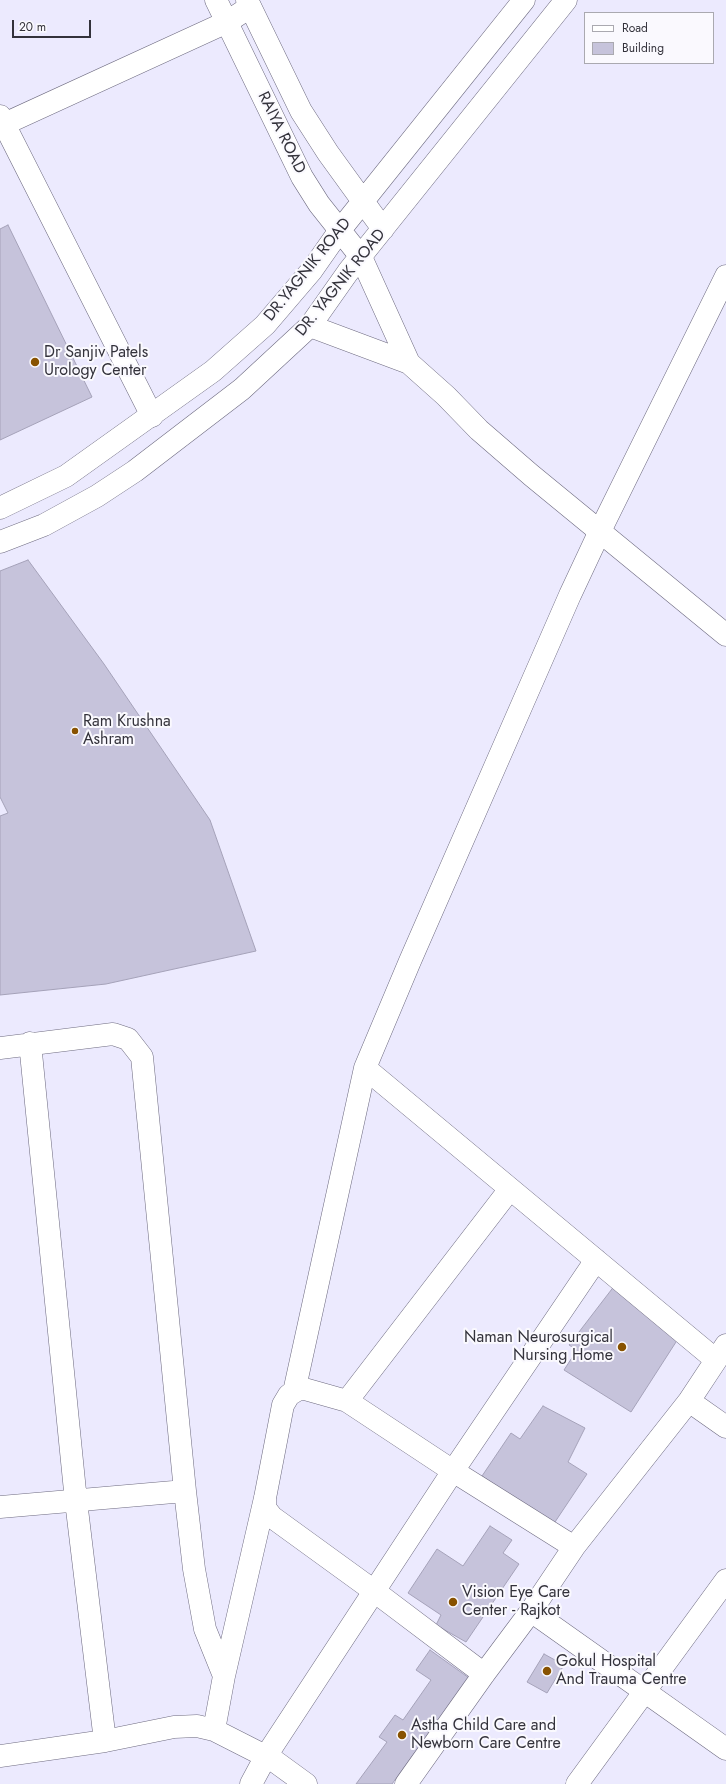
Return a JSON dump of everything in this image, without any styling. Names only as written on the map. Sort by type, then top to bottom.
[{"type":"street","name":"RAIYA ROAD","points":[[216,0],[302,177],[319,204],[361,257],[409,363]]},
{"type":"street","name":"DR.YAGNIK ROAD","points":[[0,508],[66,476],[213,371],[265,325],[312,270],[340,230],[524,0]]},
{"type":"street","name":"DR. YAGNIK ROAD","points":[[0,542],[44,525],[97,496],[135,471],[242,389],[310,326],[361,257],[566,0]]},
{"type":"street","name":"RAIYA ROAD","points":[[249,3],[301,111],[328,153],[383,229]]},
{"type":"street","points":[[152,416],[1,122],[227,22],[249,3]]},
{"type":"street","points":[[294,1392],[365,1068],[432,910],[570,595],[726,276]]},
{"type":"street","points":[[310,326],[409,363],[446,396],[479,430],[726,635]]},
{"type":"street","points":[[0,1048],[30,1043],[113,1034],[128,1039],[142,1057],[194,1569],[206,1629],[224,1676]]},
{"type":"street","points":[[30,1043],[76,1501],[105,1741]]},
{"type":"street","points":[[365,1068],[596,1260],[721,1352],[689,1401],[574,1547],[531,1611],[406,1784]]},
{"type":"street","points":[[348,1401],[510,1189]]},
{"type":"street","points":[[251,1784],[266,1756],[453,1471],[596,1260]]},
{"type":"street","points":[[214,1730],[224,1676],[265,1498],[283,1405],[289,1395],[301,1388],[348,1401],[453,1471],[574,1547]]},
{"type":"street","points":[[689,1401],[726,1427]]},
{"type":"street","points":[[0,1507],[185,1491]]},
{"type":"street","points":[[265,1498],[265,1508],[272,1516],[484,1674]]},
{"type":"street","points":[[578,1784],[726,1580]]},
{"type":"street","points":[[531,1611],[726,1749]]},
{"type":"street","points":[[0,1756],[105,1741],[174,1728],[197,1726],[214,1730],[266,1756],[306,1784]]},
{"type":"building","points":[[8,225],[92,397],[0,440],[0,229]]},
{"type":"building","name":"Ram Krushna Ashram","points":[[28,560],[104,664],[210,820],[256,951],[106,984],[0,995],[0,816],[8,813],[0,797],[0,571]]},
{"type":"building","points":[[615,1285],[685,1328],[631,1412],[564,1370],[577,1350],[569,1345]]},
{"type":"building","points":[[543,1406],[585,1428],[568,1462],[587,1474],[553,1525],[482,1476],[511,1433],[520,1439]]},
{"type":"building","points":[[490,1526],[512,1540],[503,1553],[519,1564],[466,1642],[436,1625],[441,1615],[408,1593],[437,1549],[463,1566]]},
{"type":"building","points":[[430,1650],[469,1678],[392,1784],[356,1784],[387,1742],[379,1737],[395,1715],[403,1720],[431,1680],[416,1670]]},
{"type":"building","points":[[544,1654],[564,1665],[547,1693],[527,1682]]},
{"type":"place","name":"Dr Sanjiv Patels Urology Center","points":[[35,362]]},
{"type":"place","name":"Ram Krushna Ashram","points":[[75,731]]},
{"type":"place","name":"Naman Neurosurgical Nursing Home","points":[[622,1347]]},
{"type":"place","name":"Vision Eye Care Center - Rajkot","points":[[453,1602]]},
{"type":"place","name":"Gokul Hospital And Trauma Centre","points":[[547,1671]]},
{"type":"place","name":"Astha Child Care and Newborn Care Centre","points":[[402,1735]]}]
